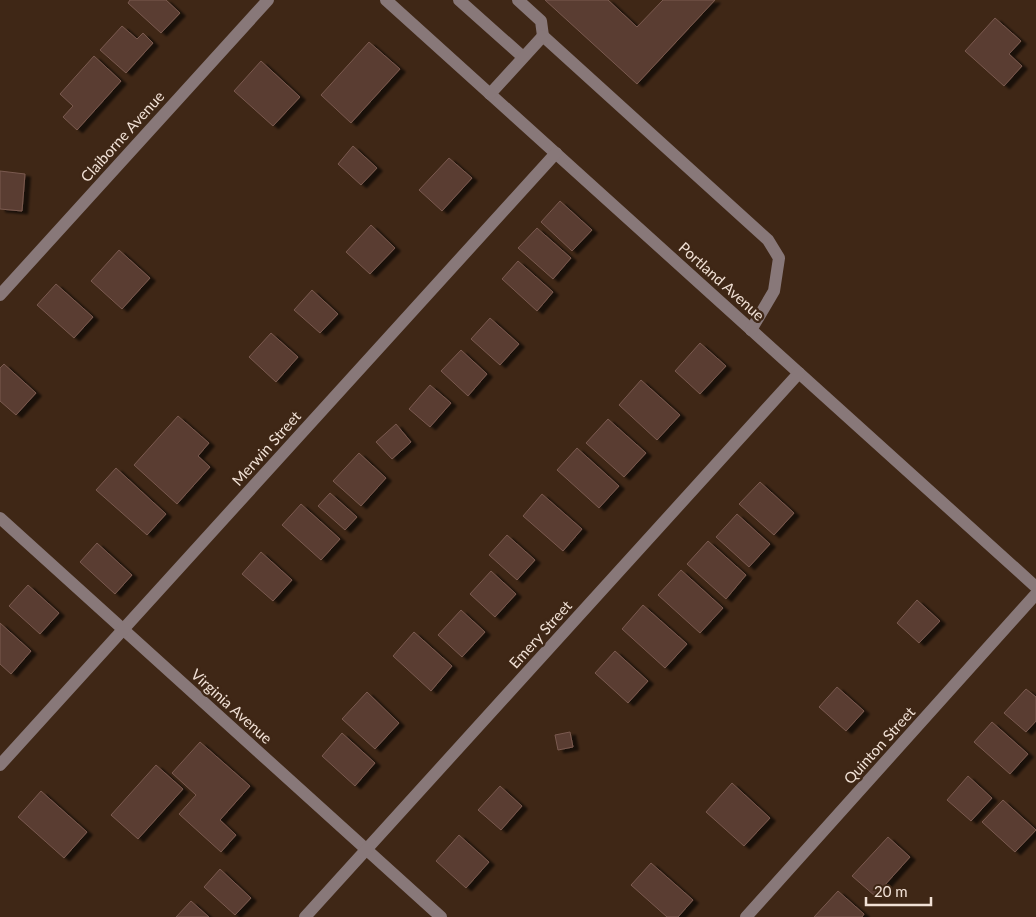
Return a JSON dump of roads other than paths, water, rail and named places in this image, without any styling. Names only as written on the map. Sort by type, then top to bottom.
[{"type":"street","name":"Claiborne Avenue","points":[[0,294],[268,0]]},
{"type":"street","name":"Portland Avenue","points":[[386,0],[1036,587]]},
{"type":"street","points":[[458,0],[523,57]]},
{"type":"street","points":[[518,0],[541,21],[543,36],[768,240],[780,258],[774,291],[751,330]]},
{"type":"street","points":[[490,94],[543,36]]},
{"type":"street","name":"Merwin Street","points":[[0,766],[556,153]]},
{"type":"street","name":"Emery Street","points":[[305,917],[799,373]]},
{"type":"street","name":"Virginia Avenue","points":[[0,518],[442,917]]},
{"type":"street","name":"Quinton Street","points":[[746,917],[1012,623],[1036,594]]}]
